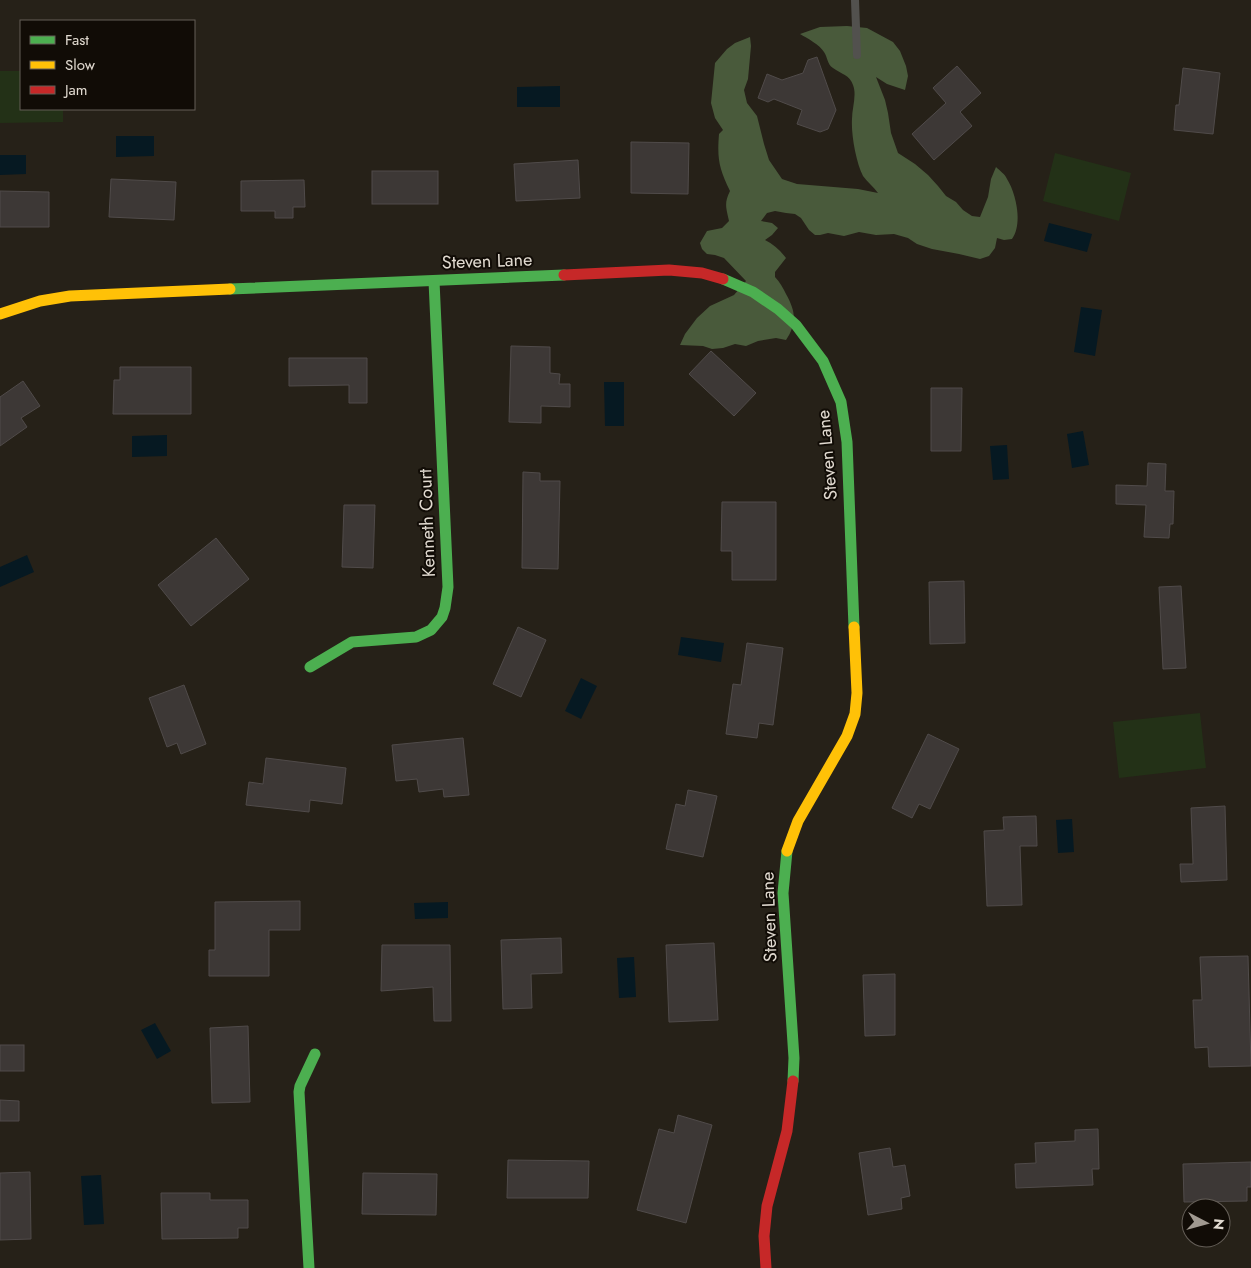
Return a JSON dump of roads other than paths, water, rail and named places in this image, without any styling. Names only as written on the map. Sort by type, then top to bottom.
[{"type":"street","name":"Steven Lane","points":[[0,314],[40,301],[70,296],[669,270],[702,273],[721,278],[753,292],[778,309],[796,325],[824,361],[841,402],[847,442],[857,693],[855,714],[847,736],[798,821],[788,847],[783,893],[794,1058],[793,1085],[787,1131],[767,1206],[764,1236],[766,1268]]},
{"type":"street","name":"Kenneth Court","points":[[310,668],[352,642],[416,637],[431,630],[442,617],[445,608],[448,587],[434,281]]},
{"type":"street","points":[[309,1268],[299,1092],[315,1054]]},
{"type":"lane","points":[[855,0],[857,55]]},
{"type":"water","points":[[560,86],[560,107],[517,107],[517,87]]},
{"type":"water","points":[[116,136],[154,136],[154,156],[116,157]]},
{"type":"water","points":[[0,155],[26,155],[26,174],[0,175]]},
{"type":"water","points":[[1049,223],[1092,234],[1087,252],[1044,241]]},
{"type":"water","points":[[1081,307],[1102,310],[1095,356],[1074,352]]},
{"type":"water","points":[[604,382],[624,382],[624,426],[605,426]]},
{"type":"water","points":[[1083,431],[1089,465],[1072,468],[1067,434]]},
{"type":"water","points":[[167,435],[167,456],[132,457],[132,436]]},
{"type":"water","points":[[1007,445],[1009,479],[993,480],[990,446]]},
{"type":"water","points":[[27,555],[34,572],[0,587],[0,567]]},
{"type":"water","points":[[681,637],[724,643],[721,662],[678,655]]},
{"type":"water","points":[[581,678],[597,686],[581,719],[565,711]]},
{"type":"water","points":[[1072,819],[1074,852],[1058,853],[1056,820]]},
{"type":"water","points":[[448,902],[448,918],[415,919],[414,903]]},
{"type":"water","points":[[634,957],[636,997],[619,998],[617,958]]},
{"type":"water","points":[[155,1023],[171,1051],[157,1059],[141,1030]]},
{"type":"water","points":[[101,1175],[104,1224],[84,1225],[81,1176]]}]
